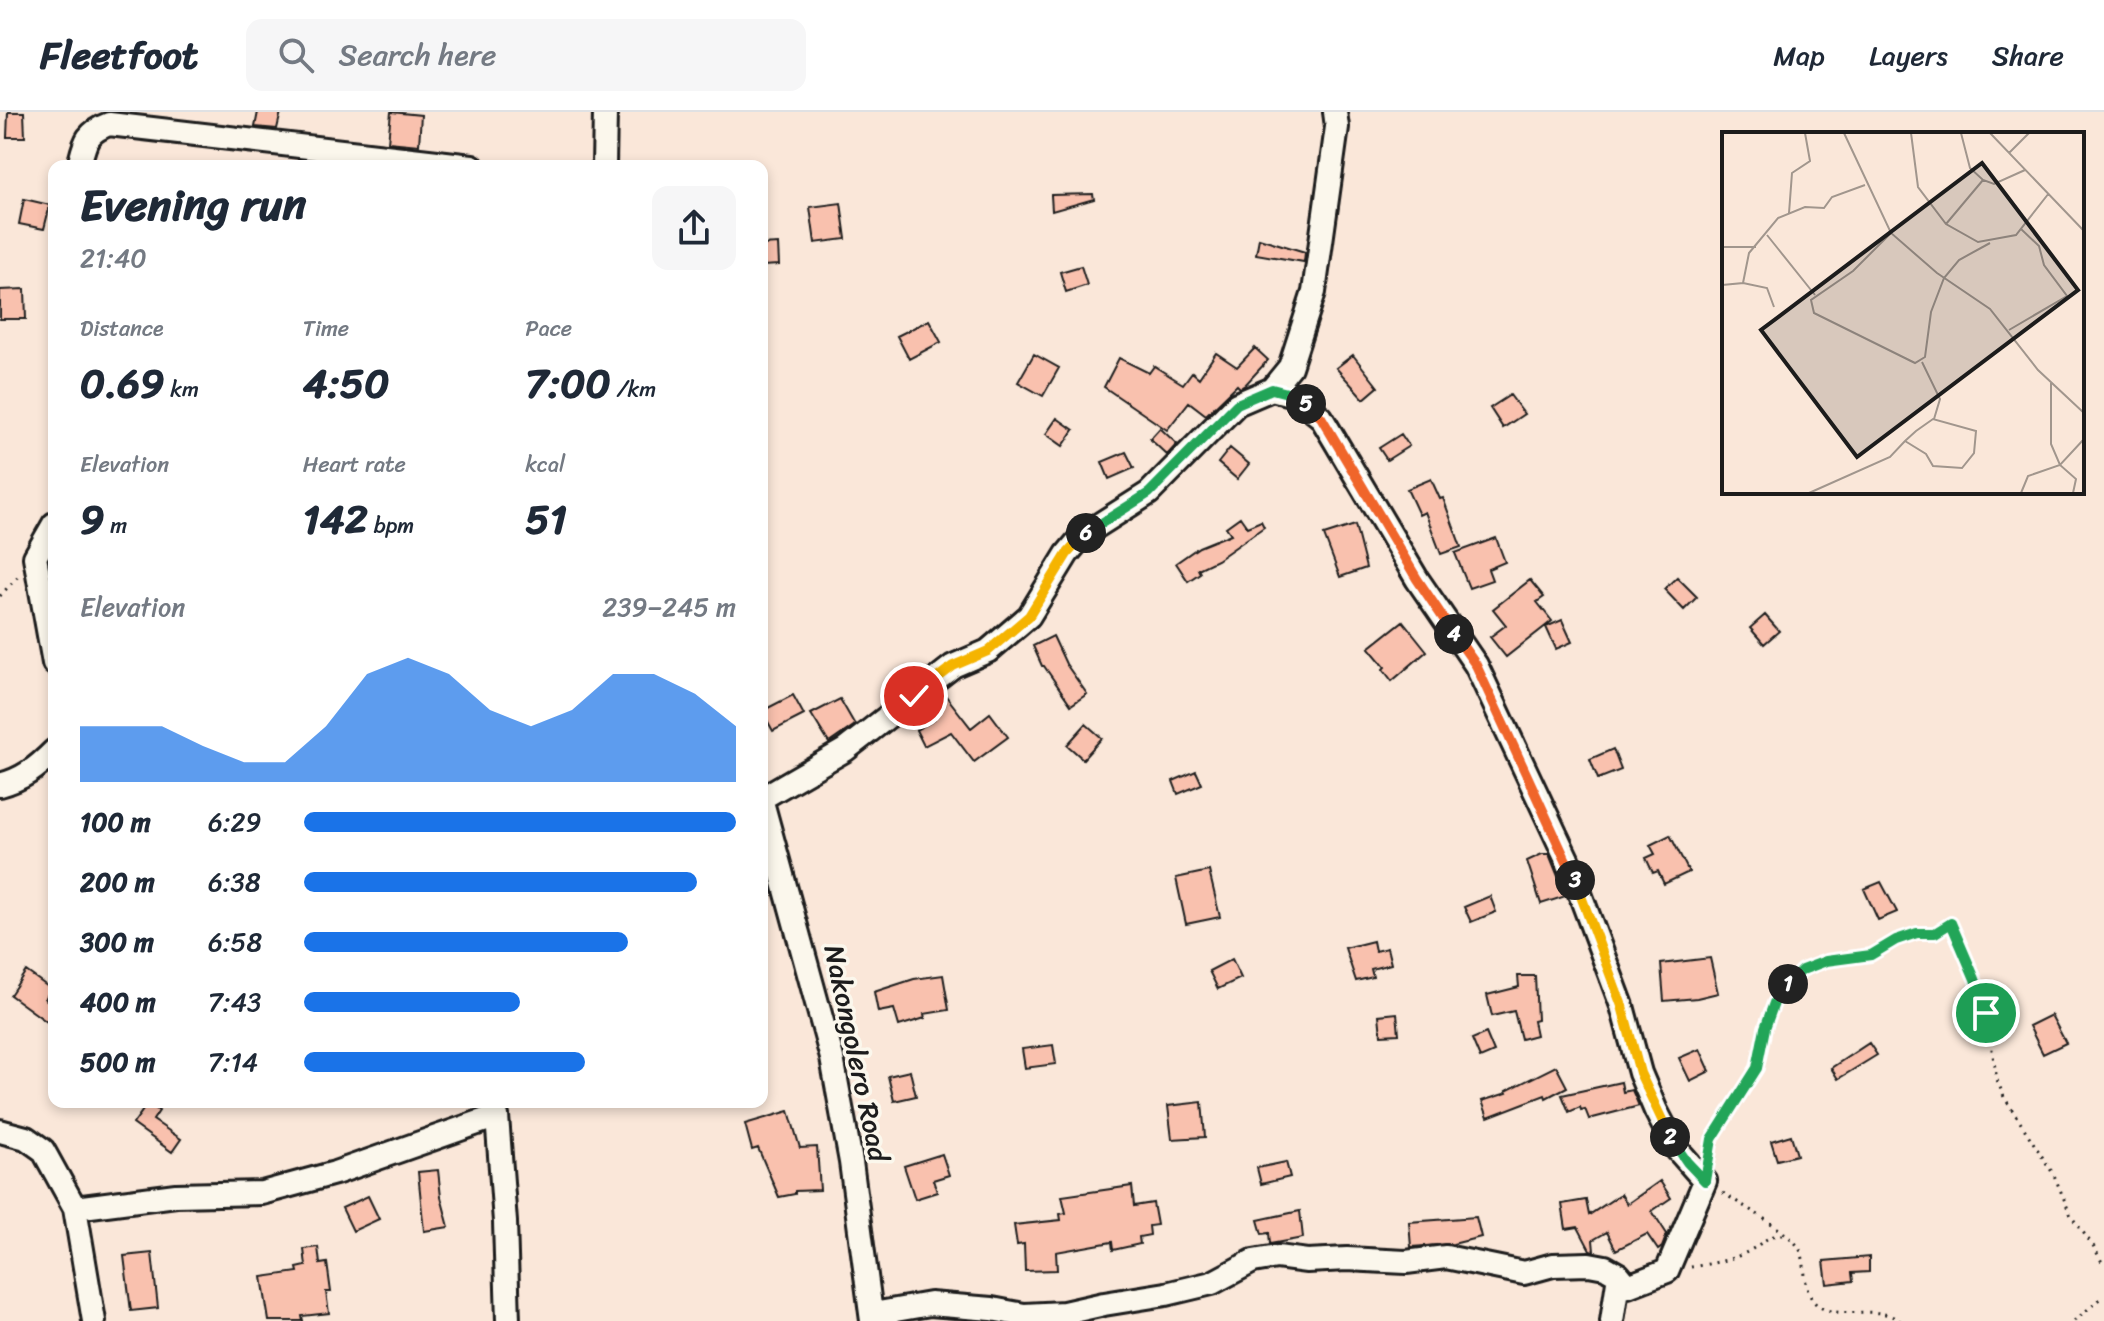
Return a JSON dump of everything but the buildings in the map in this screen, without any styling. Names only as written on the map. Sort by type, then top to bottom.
[{"type":"street","points":[[604,160],[605,112]]},
{"type":"street","points":[[768,796],[845,750],[953,666],[988,651],[1029,616],[1067,554],[1083,535],[1149,493],[1237,404],[1272,389],[1290,367],[1314,292],[1337,127],[1335,112]]},
{"type":"street","points":[[80,160],[85,141],[94,129],[109,124],[420,160]]},
{"type":"street","points":[[872,1318],[930,1304],[1024,1315],[1064,1313],[1212,1283],[1253,1261],[1277,1257],[1307,1261],[1347,1259],[1406,1262],[1446,1257],[1524,1273],[1553,1265],[1589,1264],[1605,1267],[1619,1275],[1628,1286],[1667,1271],[1705,1181],[1675,1147],[1640,1073],[1618,992],[1567,859],[1476,665],[1417,579],[1321,417],[1291,394],[1272,389]]},
{"type":"street","points":[[48,534],[35,557],[48,630]]},
{"type":"street","points":[[0,785],[16,781],[48,757]]},
{"type":"street","name":"Nakongolero Road","points":[[768,822],[832,1058],[851,1162],[872,1318]]},
{"type":"street","points":[[75,1208],[176,1195],[262,1193],[335,1173],[494,1109],[505,1222],[508,1321]]},
{"type":"street","points":[[0,1131],[26,1138],[43,1150],[75,1208],[94,1321]]},
{"type":"street","points":[[1612,1321],[1619,1275]]},
{"type":"path","points":[[1900,1321],[1884,1313],[1857,1317],[1833,1315],[1816,1305],[1805,1285],[1800,1249],[1788,1236],[1705,1181],[1712,1139],[1757,1068],[1774,1003],[1790,981],[1802,970],[1826,961],[1871,955],[1896,940],[1917,933],[1935,933],[1951,923],[1986,1013],[1997,1080],[2004,1097],[2054,1175],[2071,1216],[2104,1266]]},
{"type":"path","points":[[1667,1271],[1708,1265],[1749,1251],[1775,1234],[1788,1236]]},
{"type":"path","points":[[2074,1321],[2104,1296]]},
{"type":"route","points":[[914,696],[953,666],[988,651],[1029,616],[1067,554],[1083,535],[1149,493],[1237,404],[1272,389],[1291,394],[1321,417],[1417,579],[1476,665],[1567,859],[1608,965],[1640,1073],[1656,1111],[1675,1147],[1705,1181],[1712,1139],[1757,1068],[1774,1003],[1802,970],[1826,961],[1871,955],[1896,940],[1917,933],[1935,933],[1951,923],[1986,1013]]}]
